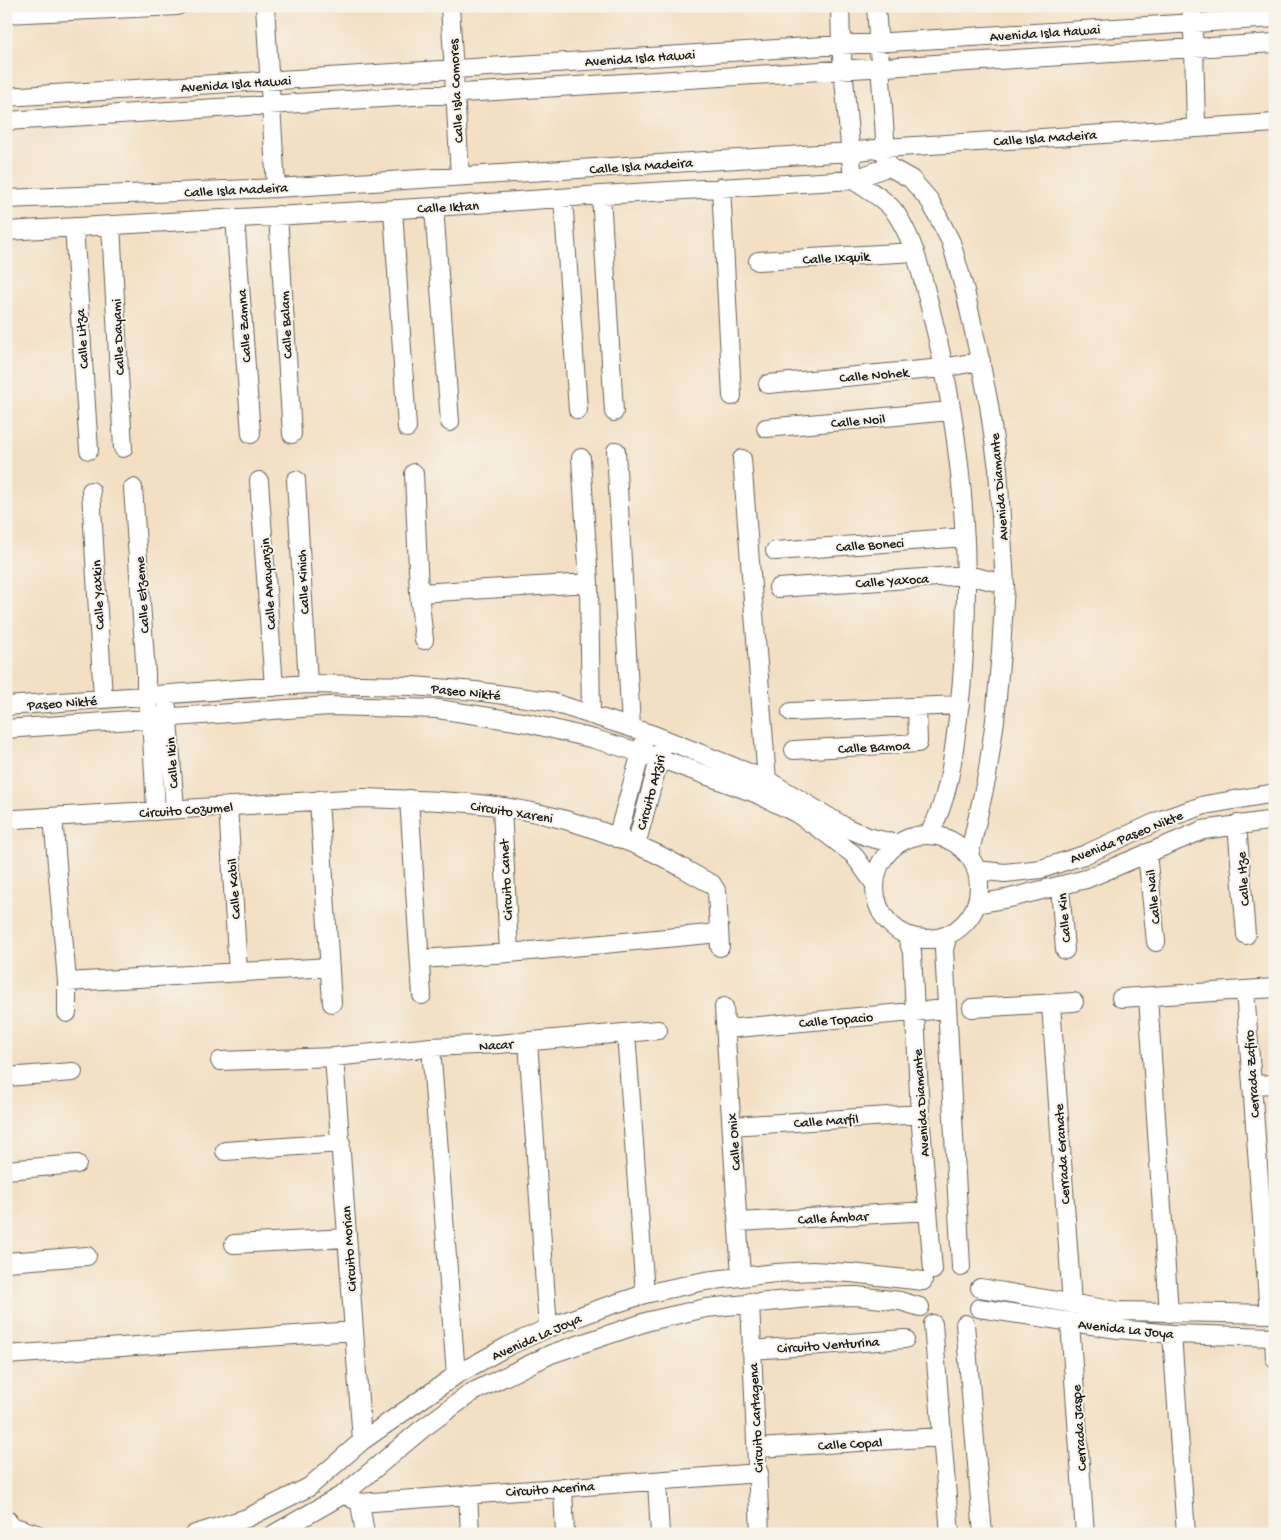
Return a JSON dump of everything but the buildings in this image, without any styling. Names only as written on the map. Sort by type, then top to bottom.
[{"type":"street","points":[[6,14],[177,6]]},
{"type":"street","points":[[265,6],[276,188]]},
{"type":"street","name":"Calle Isla Comores","points":[[450,6],[460,176]]},
{"type":"street","points":[[840,6],[841,45],[853,180],[878,196],[896,214],[914,252],[937,334],[963,501],[967,575],[966,637],[960,705],[947,790],[938,819],[928,834]]},
{"type":"street","points":[[876,6],[884,148],[887,167]]},
{"type":"street","points":[[1192,15],[1196,127]]},
{"type":"street","name":"Avenida Isla Hawai","points":[[6,97],[841,45],[1192,15],[1275,18]]},
{"type":"street","name":"Avenida Isla Hawai","points":[[6,121],[1275,43]]},
{"type":"street","name":"Calle Isla Madeira","points":[[6,199],[276,188],[1275,123]]},
{"type":"street","name":"Calle Iktan","points":[[6,232],[278,215],[434,208],[601,195],[853,180],[887,167]]},
{"type":"street","name":"Avenida Diamante","points":[[887,167],[911,179],[930,201],[950,242],[965,291],[990,404],[998,469],[1006,584],[995,720],[973,863]]},
{"type":"street","points":[[722,187],[732,396]]},
{"type":"street","points":[[601,195],[614,412]]},
{"type":"street","points":[[563,198],[578,410]]},
{"type":"street","points":[[434,208],[450,422]]},
{"type":"street","points":[[393,209],[407,428]]},
{"type":"street","name":"Calle Balam","points":[[278,215],[292,434]]},
{"type":"street","name":"Calle Zamna","points":[[235,218],[251,434]]},
{"type":"street","name":"Calle Dayami","points":[[111,225],[123,448]]},
{"type":"street","name":"Calle Litza","points":[[74,227],[89,450]]},
{"type":"street","name":"Calle Ixquik","points":[[758,261],[914,252]]},
{"type":"street","name":"Calle Nohek","points":[[768,384],[943,368],[981,362]]},
{"type":"street","name":"Calle Noil","points":[[766,428],[950,411]]},
{"type":"street","name":"Circuito Atziri","points":[[616,452],[641,754],[617,838]]},
{"type":"street","points":[[581,458],[589,583],[591,715]]},
{"type":"street","points":[[742,458],[767,780]]},
{"type":"street","points":[[414,473],[419,593],[424,640]]},
{"type":"street","name":"Calle Kinich","points":[[296,480],[308,684]]},
{"type":"street","name":"Calle Anayanzin","points":[[259,481],[274,687]]},
{"type":"street","name":"Calle Etzeme","points":[[133,488],[146,674]]},
{"type":"street","name":"Calle Yaxkin","points":[[91,492],[103,698]]},
{"type":"street","name":"Calle Boneci","points":[[775,551],[965,538]]},
{"type":"street","name":"Calle Yaxoca","points":[[778,588],[967,575],[1006,584]]},
{"type":"street","points":[[419,593],[589,583]]},
{"type":"street","points":[[146,674],[166,694],[160,717]]},
{"type":"street","points":[[146,674],[146,696],[160,717]]},
{"type":"street","name":"Paseo Nikté","points":[[6,706],[308,684],[413,686],[475,691],[548,702],[639,730],[767,780],[847,828],[868,837],[896,844]]},
{"type":"street","points":[[791,712],[960,705]]},
{"type":"street","name":"Paseo Nikté","points":[[6,729],[330,706],[438,709],[528,723],[594,739],[659,758],[755,792],[796,813],[827,834],[853,854],[874,883]]},
{"type":"street","name":"Calle Bamoa","points":[[794,750],[918,743],[917,707]]},
{"type":"street","name":"Calle Ikin","points":[[160,717],[175,809]]},
{"type":"street","name":"Calle Ikin","points":[[156,811],[160,717]]},
{"type":"street","name":"Circuito Atziri","points":[[636,845],[664,739]]},
{"type":"street","name":"Avenida Paseo Nikte","points":[[973,863],[1005,874],[1041,869],[1084,855],[1162,820],[1205,805],[1275,793]]},
{"type":"street","name":"Circuito Cozumel","points":[[16,819],[319,800],[364,798],[409,800]]},
{"type":"street","points":[[319,800],[332,1003]]},
{"type":"street","points":[[409,800],[422,995]]},
{"type":"street","name":"Circuito Xareni","points":[[409,800],[502,807],[554,817],[650,851],[712,884],[717,892],[720,940],[420,959]]},
{"type":"street","name":"Calle Kabil","points":[[228,806],[238,972]]},
{"type":"street","name":"Circuito Canet","points":[[502,807],[509,953]]},
{"type":"street","points":[[53,817],[67,982],[67,1013]]},
{"type":"street","name":"Avenida Paseo Nikte","points":[[976,904],[1086,879],[1204,830],[1275,820]]},
{"type":"street","name":"Calle Itze","points":[[1238,824],[1246,935]]},
{"type":"street","points":[[928,834],[944,837],[958,845],[973,863],[979,887],[976,904],[970,917],[960,928],[948,935],[935,939],[921,940],[907,936],[893,928],[882,915],[875,900],[874,883],[878,868],[885,855],[896,844],[910,837],[928,834]]},
{"type":"street","name":"Calle Nail","points":[[1147,853],[1156,942]]},
{"type":"street","name":"Calle Kin","points":[[1060,886],[1065,950]]},
{"type":"street","points":[[948,935],[944,949],[946,1009],[961,1267]]},
{"type":"street","name":"Avenida Diamante","points":[[907,936],[912,952],[920,1114],[928,1211],[928,1275]]},
{"type":"street","points":[[67,982],[330,967]]},
{"type":"street","points":[[1121,998],[1275,988]]},
{"type":"street","name":"Cerrada Zafiro","points":[[1245,990],[1272,1314]]},
{"type":"street","points":[[1148,997],[1170,1313]]},
{"type":"street","points":[[972,1008],[1074,1002]]},
{"type":"street","name":"Cerrada Granate","points":[[1051,1004],[1072,1304]]},
{"type":"street","name":"Calle Onix","points":[[724,1007],[742,1277]]},
{"type":"street","name":"Calle Topacio","points":[[726,1028],[946,1009]]},
{"type":"street","name":"Nacar","points":[[220,1062],[334,1057],[432,1047],[658,1030]]},
{"type":"street","points":[[626,1033],[645,1294]]},
{"type":"street","points":[[528,1041],[548,1328]]},
{"type":"street","points":[[432,1047],[456,1375]]},
{"type":"street","name":"Circuito Morian","points":[[334,1057],[362,1441]]},
{"type":"street","points":[[6,1077],[73,1072]]},
{"type":"street","points":[[1252,1085],[1275,1084]]},
{"type":"street","name":"Calle Marfil","points":[[732,1126],[920,1114]]},
{"type":"street","points":[[225,1151],[340,1143]]},
{"type":"street","points":[[6,1170],[77,1164]]},
{"type":"street","name":"Calle Ámbar","points":[[738,1222],[928,1211]]},
{"type":"street","points":[[234,1244],[347,1238]]},
{"type":"street","points":[[6,1262],[87,1256]]},
{"type":"street","points":[[952,1265],[961,1267],[970,1272],[980,1288],[979,1308],[974,1317],[965,1324],[949,1328],[934,1324],[925,1317],[920,1307],[919,1289],[928,1275],[942,1266],[952,1265]]},
{"type":"street","name":"Avenida La Joya","points":[[195,1534],[247,1518],[309,1487],[362,1441],[456,1375],[508,1346],[548,1328],[602,1308],[645,1294],[705,1281],[742,1277],[812,1271],[928,1275]]},
{"type":"street","name":"Avenida La Joya","points":[[980,1288],[1117,1311],[1272,1314]]},
{"type":"street","name":"Avenida La Joya","points":[[274,1534],[344,1494],[428,1425],[471,1393],[551,1354],[649,1321],[706,1308],[750,1302],[819,1296],[856,1296],[900,1301],[920,1307]]},
{"type":"street","name":"Circuito Cartagena","points":[[750,1302],[751,1350],[758,1448],[760,1534]]},
{"type":"street","name":"Avenida La Joya","points":[[979,1308],[1118,1329],[1172,1334],[1274,1337]]},
{"type":"street","name":"Cerrada Jaspe","points":[[1070,1322],[1086,1534]]},
{"type":"street","points":[[934,1324],[950,1534]]},
{"type":"street","points":[[965,1324],[983,1534]]},
{"type":"street","points":[[6,1355],[354,1331]]},
{"type":"street","points":[[1172,1334],[1186,1534]]},
{"type":"street","points":[[1274,1337],[1275,1358]]},
{"type":"street","name":"Circuito Venturina","points":[[751,1350],[904,1339]]},
{"type":"street","points":[[419,1402],[428,1425]]},
{"type":"street","name":"Calle Copal","points":[[758,1448],[942,1437]]},
{"type":"street","name":"Circuito Acerina","points":[[360,1503],[759,1473]]},
{"type":"street","points":[[657,1482],[660,1534]]},
{"type":"street","points":[[563,1487],[565,1534]]},
{"type":"street","points":[[344,1494],[360,1503],[365,1534]]},
{"type":"street","points":[[468,1494],[470,1534]]},
{"type":"street","points":[[8,1527],[37,1534]]}]
